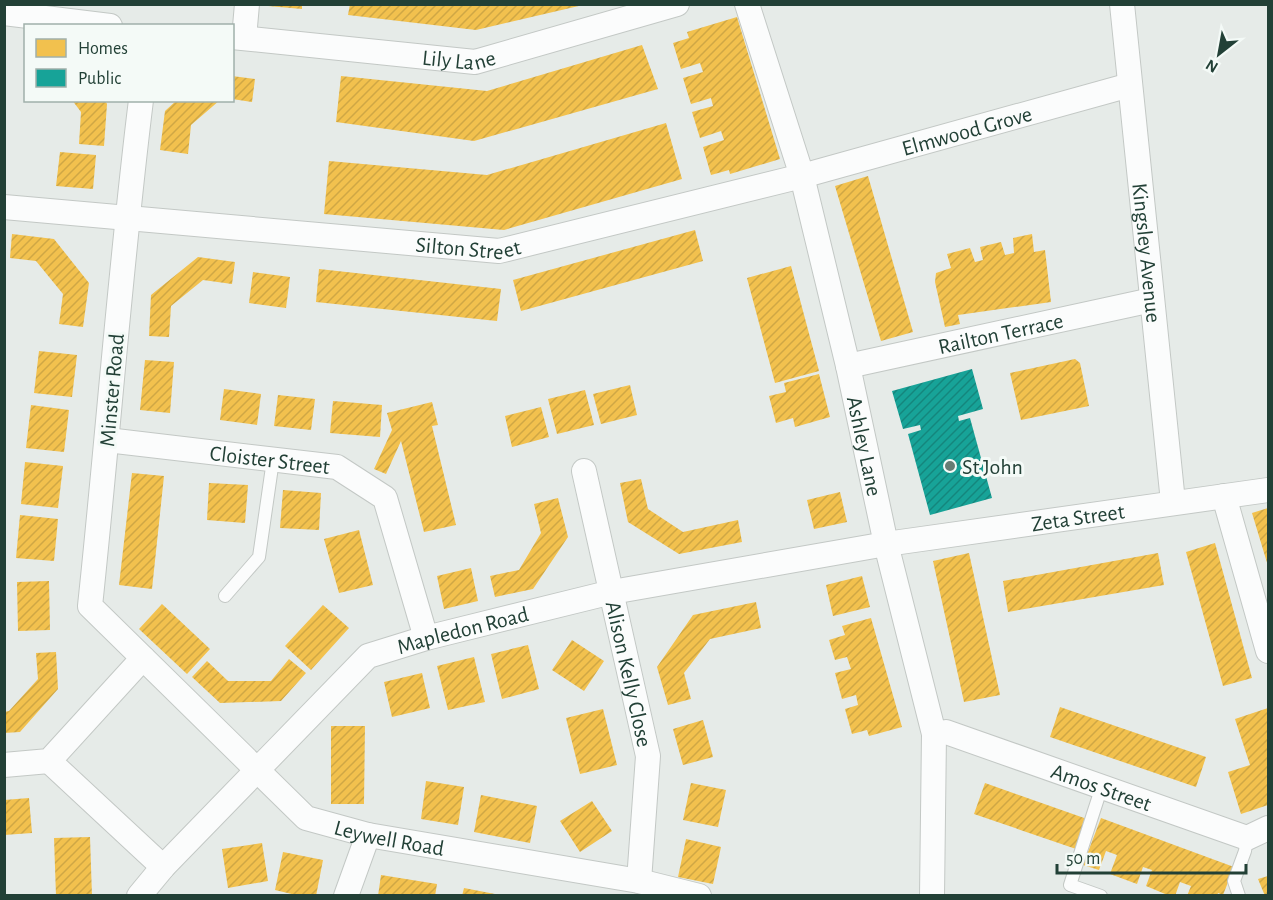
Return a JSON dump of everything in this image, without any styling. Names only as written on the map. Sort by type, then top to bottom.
[{"type":"street","points":[[238,38],[247,4]]},
{"type":"street","name":"Lily Lane","points":[[238,38],[475,62],[677,4]]},
{"type":"street","name":"Ashley Lane","points":[[747,4],[802,176],[848,366],[886,544],[934,734],[932,896]]},
{"type":"street","name":"Kingsley Avenue","points":[[1122,4],[1173,502]]},
{"type":"street","points":[[4,13],[56,12],[102,24]]},
{"type":"street","name":"Elmwood Grove","points":[[802,176],[1130,85]]},
{"type":"street","name":"Minster Road","points":[[141,102],[126,218],[90,606],[143,658]]},
{"type":"street","name":"Silton Street","points":[[4,207],[499,251],[802,176]]},
{"type":"street","name":"Railton Terrace","points":[[848,366],[1152,300]]},
{"type":"street","name":"Cloister Street","points":[[107,440],[337,467],[385,498],[426,638]]},
{"type":"street","name":"Alison Kelly Close","points":[[584,471],[648,756],[639,881]]},
{"type":"street","name":"Zeta Street","points":[[886,544],[1269,490]]},
{"type":"street","points":[[1224,496],[1269,651]]},
{"type":"street","name":"Mapledon Road","points":[[139,896],[163,867],[368,656],[426,638],[612,592],[886,544]]},
{"type":"street","points":[[4,765],[49,761],[143,658]]},
{"type":"street","name":"Leywell Road","points":[[143,658],[306,818],[368,835],[639,881],[699,896]]},
{"type":"street","name":"Amos Street","points":[[934,734],[946,732],[1247,838]]},
{"type":"street","points":[[49,761],[163,867]]},
{"type":"street","points":[[1247,838],[1269,828]]},
{"type":"street","points":[[346,896],[368,835]]},
{"type":"lane","points":[[225,596],[259,557],[273,460]]},
{"type":"lane","points":[[1101,896],[1070,885],[1102,786]]},
{"type":"lane","points":[[1239,896],[1234,881],[1245,851],[1247,838]]},
{"type":"building: Homes","points":[[268,4],[302,4],[302,9],[268,6]]},
{"type":"building: Homes","points":[[350,4],[583,5],[476,30],[348,15]]},
{"type":"building: Homes","points":[[737,17],[780,159],[730,174],[729,170],[711,175],[703,147],[724,140],[721,131],[700,138],[692,112],[713,106],[711,98],[691,104],[683,78],[703,72],[700,63],[681,69],[673,43],[689,38],[687,32]]},
{"type":"building: Homes","points":[[642,45],[658,89],[474,141],[336,122],[341,76],[487,91]]},
{"type":"building: Homes","points":[[234,76],[255,79],[252,102],[234,99]]},
{"type":"building: Homes","points":[[74,102],[106,102],[104,146],[79,144],[81,112]]},
{"type":"building: Homes","points":[[175,102],[218,102],[191,125],[188,154],[160,150],[165,111]]},
{"type":"building: Homes","points":[[666,123],[682,179],[504,230],[324,214],[329,161],[487,175]]},
{"type":"building: Homes","points":[[60,152],[96,155],[93,189],[56,186]]},
{"type":"building: Homes","points":[[868,176],[913,332],[881,341],[835,186]]},
{"type":"building: Homes","points":[[695,230],[703,261],[521,311],[513,280]]},
{"type":"building: Homes","points":[[12,234],[54,239],[89,283],[83,327],[59,324],[63,294],[36,261],[10,258]]},
{"type":"building: Homes","points":[[1032,234],[1034,252],[1045,250],[1051,302],[958,315],[960,324],[945,327],[935,282],[936,273],[951,268],[947,254],[970,248],[975,262],[983,260],[980,247],[1001,242],[1005,255],[1014,253],[1013,238]]},
{"type":"building: Homes","points":[[198,257],[235,262],[232,284],[203,280],[171,306],[169,337],[149,336],[151,295]]},
{"type":"building: Homes","points":[[791,266],[819,371],[775,383],[747,278]]},
{"type":"building: Homes","points":[[319,269],[501,289],[497,321],[316,302]]},
{"type":"building: Homes","points":[[253,272],[290,277],[286,308],[249,303]]},
{"type":"building: Homes","points":[[39,351],[77,355],[72,397],[34,393]]},
{"type":"building: Homes","points":[[1075,359],[1080,363],[1089,406],[1021,420],[1010,373]]},
{"type":"building: Homes","points":[[145,360],[174,362],[170,413],[140,410]]},
{"type":"building: Homes","points":[[819,374],[830,417],[795,427],[793,418],[776,423],[769,396],[786,392],[784,383]]},
{"type":"building: Homes","points":[[630,385],[637,415],[601,424],[593,394]]},
{"type":"building: Homes","points":[[224,389],[261,394],[257,425],[220,420]]},
{"type":"building: Homes","points":[[585,390],[594,425],[557,434],[548,399]]},
{"type":"building: Homes","points":[[278,395],[315,399],[311,430],[274,426]]},
{"type":"building: Homes","points":[[333,401],[382,405],[380,437],[330,433]]},
{"type":"building: Homes","points":[[432,402],[438,425],[432,426],[456,525],[424,532],[401,441],[386,474],[374,469],[392,430],[387,413]]},
{"type":"building: Homes","points":[[31,405],[69,410],[64,452],[26,448]]},
{"type":"building: Homes","points":[[541,407],[549,437],[512,447],[505,416]]},
{"type":"building: Homes","points":[[25,462],[63,466],[58,508],[21,504]]},
{"type":"building: Homes","points":[[132,473],[164,476],[152,589],[119,585]]},
{"type":"building: Homes","points":[[641,479],[648,509],[683,532],[738,520],[742,542],[679,554],[628,522],[620,483]]},
{"type":"building: Homes","points":[[209,483],[248,485],[245,523],[207,520]]},
{"type":"building: Homes","points":[[283,490],[321,493],[319,530],[280,528]]},
{"type":"building: Homes","points":[[840,492],[847,522],[814,529],[807,500]]},
{"type":"building: Homes","points":[[558,498],[568,537],[533,589],[495,597],[490,576],[519,570],[541,533],[534,504]]},
{"type":"building: Homes","points":[[1268,508],[1268,566],[1252,513]]},
{"type":"building: Homes","points":[[20,515],[58,519],[54,561],[16,558]]},
{"type":"building: Homes","points":[[359,530],[373,585],[339,593],[324,539]]},
{"type":"building: Homes","points":[[1215,543],[1252,678],[1223,686],[1186,552]]},
{"type":"building: Homes","points":[[969,553],[1000,695],[964,702],[933,561]]},
{"type":"building: Homes","points":[[1158,553],[1164,585],[1008,612],[1003,581]]},
{"type":"building: Homes","points":[[471,568],[478,601],[444,609],[437,576]]},
{"type":"building: Homes","points":[[862,576],[870,607],[833,616],[826,585]]},
{"type":"building: Homes","points":[[49,581],[50,630],[18,631],[17,582]]},
{"type":"building: Homes","points":[[756,602],[761,628],[710,639],[684,673],[691,699],[668,705],[657,667],[693,615]]},
{"type":"building: Homes","points":[[162,604],[210,649],[187,674],[139,629]]},
{"type":"building: Homes","points":[[323,605],[349,628],[311,670],[285,646]]},
{"type":"building: Homes","points":[[871,618],[902,727],[869,736],[867,730],[852,734],[845,709],[858,705],[856,695],[842,699],[835,673],[851,669],[847,657],[835,660],[829,640],[845,635],[842,626]]},
{"type":"building: Homes","points":[[572,640],[604,661],[584,691],[552,670]]},
{"type":"building: Homes","points":[[528,645],[539,689],[502,699],[491,654]]},
{"type":"building: Homes","points":[[56,652],[58,689],[20,732],[4,733],[4,712],[9,711],[38,679],[36,653]]},
{"type":"building: Homes","points":[[474,657],[485,702],[448,710],[437,666]]},
{"type":"building: Homes","points":[[289,659],[306,673],[281,701],[220,703],[192,677],[207,661],[228,681],[271,681]]},
{"type":"building: Homes","points":[[422,673],[430,708],[392,717],[384,682]]},
{"type":"building: Homes","points":[[1060,707],[1206,757],[1196,787],[1050,737]]},
{"type":"building: Homes","points":[[1268,708],[1268,805],[1241,814],[1228,772],[1250,765],[1235,719]]},
{"type":"building: Homes","points":[[603,709],[617,765],[580,774],[566,718]]},
{"type":"building: Homes","points":[[703,720],[713,757],[683,765],[673,729]]},
{"type":"building: Homes","points":[[331,726],[365,726],[364,804],[331,804]]},
{"type":"building: Homes","points":[[426,781],[464,787],[458,825],[421,819]]},
{"type":"building: Homes","points":[[691,783],[726,790],[718,827],[683,820]]},
{"type":"building: Homes","points":[[985,783],[1087,819],[1076,849],[974,814]]},
{"type":"building: Homes","points":[[481,795],[537,806],[530,843],[474,832]]},
{"type":"building: Homes","points":[[29,798],[32,833],[4,835],[4,800]]},
{"type":"building: Homes","points":[[592,801],[612,831],[580,852],[560,821]]},
{"type":"building: Homes","points":[[1101,818],[1234,867],[1223,895],[1218,893],[1217,896],[1187,896],[1191,886],[1180,882],[1175,896],[1170,896],[1146,886],[1152,870],[1143,867],[1137,884],[1110,874],[1117,855],[1106,851],[1099,870],[1083,865]]},
{"type":"building: Homes","points":[[90,837],[92,896],[56,896],[54,838]]},
{"type":"building: Homes","points":[[686,839],[721,847],[713,884],[678,877]]},
{"type":"building: Homes","points":[[262,843],[268,881],[228,888],[222,849]]},
{"type":"building: Homes","points":[[283,852],[323,860],[316,896],[300,896],[275,890]]},
{"type":"building: Homes","points":[[381,875],[437,884],[435,896],[378,896]]},
{"type":"building: Homes","points":[[1268,876],[1268,896],[1265,896],[1258,879]]},
{"type":"building: Homes","points":[[464,888],[495,894],[495,896],[462,896]]},
{"type":"building: Public","name":"St John","points":[[972,369],[983,409],[958,416],[959,421],[970,418],[992,498],[930,515],[908,434],[921,430],[920,425],[903,429],[892,391]]},
{"type":"place","name":"St John","points":[[950,466]]}]
